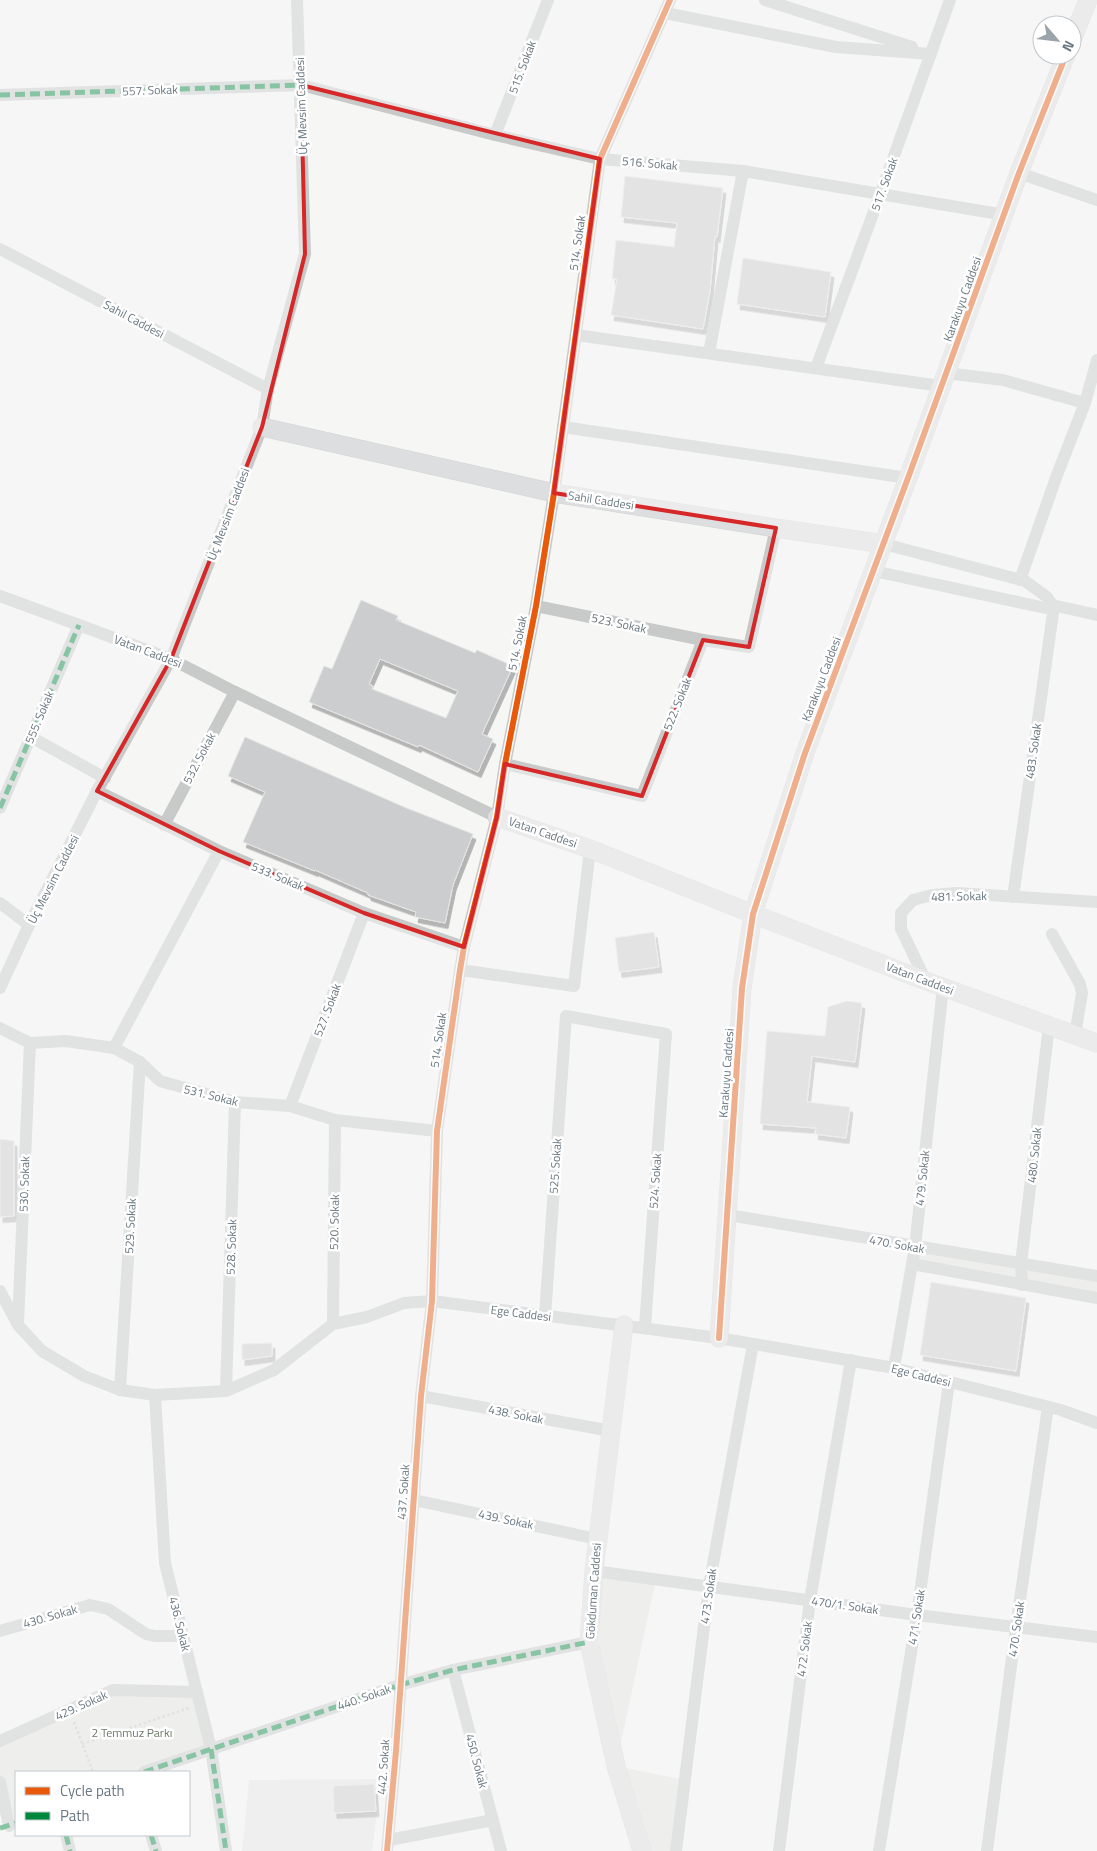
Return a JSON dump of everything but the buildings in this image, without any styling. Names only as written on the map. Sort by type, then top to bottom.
[{"type":"street","name":"Üç Mevsim Caddesi","points":[[0,988],[29,925],[97,792],[171,659],[262,427],[268,389],[305,254],[297,0]]},
{"type":"street","name":"515. Sokak","points":[[495,135],[548,0]]},
{"type":"street","name":"514. Sokak","points":[[432,1301],[437,1131],[460,970],[496,817],[504,764],[536,606],[554,493],[600,159],[670,0]]},
{"type":"street","points":[[765,0],[931,54]]},
{"type":"street","name":"517. Sokak","points":[[816,368],[950,0]]},
{"type":"street","points":[[1082,15],[1088,0]]},
{"type":"street","points":[[665,13],[836,47],[931,54]]},
{"type":"street","name":"Karakuyu Caddesi","points":[[719,1338],[742,988],[753,914],[805,753],[884,544],[1019,173],[1062,65]]},
{"type":"street","name":"557. Sokak","points":[[0,95],[301,84]]},
{"type":"street","name":"516. Sokak","points":[[301,84],[495,135],[600,159],[743,171],[1005,215]]},
{"type":"street","points":[[710,353],[743,171]]},
{"type":"street","points":[[1019,173],[1097,200]]},
{"type":"street","name":"Sahil Caddesi","points":[[0,249],[268,389]]},
{"type":"street","points":[[576,335],[816,368],[944,380],[1003,380],[1085,403]]},
{"type":"street","points":[[1020,580],[1085,403],[1097,360]]},
{"type":"street","name":"Sahil Caddesi","points":[[262,427],[554,493],[884,544]]},
{"type":"street","points":[[563,427],[908,478]]},
{"type":"street","points":[[703,640],[749,648],[776,528]]},
{"type":"street","points":[[884,544],[1025,581],[1047,597],[1053,606]]},
{"type":"street","points":[[874,571],[1045,608],[1053,606],[1097,615]]},
{"type":"street","name":"Vatan Caddesi","points":[[0,596],[171,659],[235,692],[496,817],[590,849],[926,981],[1097,1043]]},
{"type":"street","name":"523. Sokak","points":[[536,606],[703,640]]},
{"type":"street","name":"483. Sokak","points":[[1013,896],[1053,606]]},
{"type":"street","name":"555. Sokak","points":[[0,808],[79,626]]},
{"type":"street","name":"522. Sokak","points":[[504,764],[642,796],[703,640]]},
{"type":"street","name":"532. Sokak","points":[[164,825],[235,692]]},
{"type":"street","points":[[30,737],[105,778]]},
{"type":"street","name":"533. Sokak","points":[[97,792],[219,851],[364,914],[464,947]]},
{"type":"street","points":[[460,970],[574,986],[590,849]]},
{"type":"street","points":[[114,1048],[219,851]]},
{"type":"street","name":"481. Sokak","points":[[926,981],[901,930],[901,913],[913,900],[932,895],[957,893],[1097,902]]},
{"type":"street","points":[[0,903],[29,925]]},
{"type":"street","name":"527. Sokak","points":[[290,1106],[364,914]]},
{"type":"street","points":[[1052,934],[1080,984],[1082,993],[1075,1035]]},
{"type":"street","name":"479. Sokak","points":[[894,1368],[915,1247],[943,987]]},
{"type":"street","name":"525. Sokak","points":[[544,1316],[566,1016],[666,1034]]},
{"type":"street","name":"480. Sokak","points":[[1022,1284],[1021,1264],[1048,1025]]},
{"type":"street","name":"531. Sokak","points":[[0,1028],[30,1043],[66,1041],[114,1048],[140,1062],[160,1081],[235,1102],[290,1106],[335,1120],[437,1131]]},
{"type":"street","name":"524. Sokak","points":[[645,1327],[666,1034]]},
{"type":"street","name":"530. Sokak","points":[[18,1325],[30,1043]]},
{"type":"street","name":"529. Sokak","points":[[120,1390],[140,1062]]},
{"type":"street","name":"528. Sokak","points":[[226,1391],[235,1102]]},
{"type":"street","name":"520. Sokak","points":[[333,1324],[335,1120]]},
{"type":"street","name":"470. Sokak","points":[[728,1215],[1097,1276]]},
{"type":"street","name":"470. Sokak","points":[[912,1264],[1097,1298]]},
{"type":"street","name":"Ege Caddesi","points":[[0,1291],[18,1325],[42,1351],[84,1376],[120,1390],[155,1395],[226,1391],[274,1370],[333,1324],[367,1317],[404,1303],[432,1301],[645,1327],[851,1360],[894,1368],[1048,1407],[1097,1422]]},
{"type":"street","name":"437. Sokak","points":[[400,1685],[421,1396],[432,1301]]},
{"type":"street","name":"Gökduman Caddesi","points":[[624,1325],[597,1538],[589,1642],[616,1766],[642,1851]]},
{"type":"street","name":"473. Sokak","points":[[676,1851],[709,1586],[753,1344]]},
{"type":"street","name":"472. Sokak","points":[[780,1851],[810,1600],[851,1360]]},
{"type":"street","name":"471. Sokak","points":[[879,1851],[917,1615],[949,1382]]},
{"type":"street","name":"436. Sokak","points":[[155,1395],[165,1563],[211,1749],[226,1851]]},
{"type":"street","name":"438. Sokak","points":[[421,1396],[611,1431]]},
{"type":"street","name":"470. Sokak","points":[[987,1851],[1016,1627],[1048,1407]]},
{"type":"street","name":"439. Sokak","points":[[414,1500],[597,1538]]},
{"type":"street","name":"470/1. Sokak","points":[[594,1570],[917,1615],[1097,1637]]},
{"type":"street","name":"430. Sokak","points":[[0,1631],[90,1605],[108,1609],[146,1634],[166,1637],[183,1636]]},
{"type":"street","name":"440. Sokak","points":[[147,1771],[400,1685],[453,1670],[589,1642]]},
{"type":"street","name":"450. Sokak","points":[[453,1670],[501,1851]]},
{"type":"street","name":"442. Sokak","points":[[388,1846],[400,1685]]},
{"type":"street","name":"429. Sokak","points":[[0,1741],[113,1690],[198,1698]]},
{"type":"street","points":[[0,1782],[8,1826]]},
{"type":"street","points":[[388,1846],[493,1820]]},
{"type":"street","points":[[66,1836],[70,1851]]},
{"type":"street","points":[[151,1836],[156,1851]]},
{"type":"path","points":[[82,1744],[198,1698]]},
{"type":"path","points":[[70,1710],[93,1771]]},
{"type":"highlighted area","points":[[301,85],[600,159],[554,493],[776,528],[749,647],[703,640],[642,796],[505,764],[497,817],[464,947],[364,913],[219,851],[97,791],[171,659],[262,427],[305,254]]},
{"type":"shaded area","points":[[381,1779],[372,1851],[242,1851],[249,1780]]},
{"type":"green space","points":[[915,1247],[1097,1276],[1097,1298],[912,1264]]},
{"type":"green space","points":[[594,1571],[656,1579],[616,1766],[585,1642]]},
{"type":"green space","name":"2 Temmuz Parkı","points":[[113,1690],[197,1692],[211,1749],[147,1771],[15,1771],[15,1823],[9,1826],[0,1782],[0,1741]]},
{"type":"green space","points":[[616,1766],[685,1780],[676,1851],[642,1851]]},
{"type":"marked path","points":[[0,95],[301,85]]},
{"type":"marked path","points":[[0,808],[79,625]]},
{"type":"marked path","points":[[147,1771],[400,1685],[453,1670],[589,1642]]},
{"type":"marked path","points":[[211,1749],[226,1851]]},
{"type":"marked path","points":[[0,1828],[15,1823]]},
{"type":"marked path","points":[[66,1836],[70,1851]]},
{"type":"marked path","points":[[151,1836],[156,1851]]},
{"type":"cycle path","points":[[387,1851],[396,1751],[421,1396],[432,1301],[437,1131],[460,970],[464,947],[497,817],[505,764],[536,606],[554,493],[600,159],[670,0]]},
{"type":"cycle path","points":[[719,1338],[742,988],[753,914],[805,753],[1019,173],[1062,65]]}]
